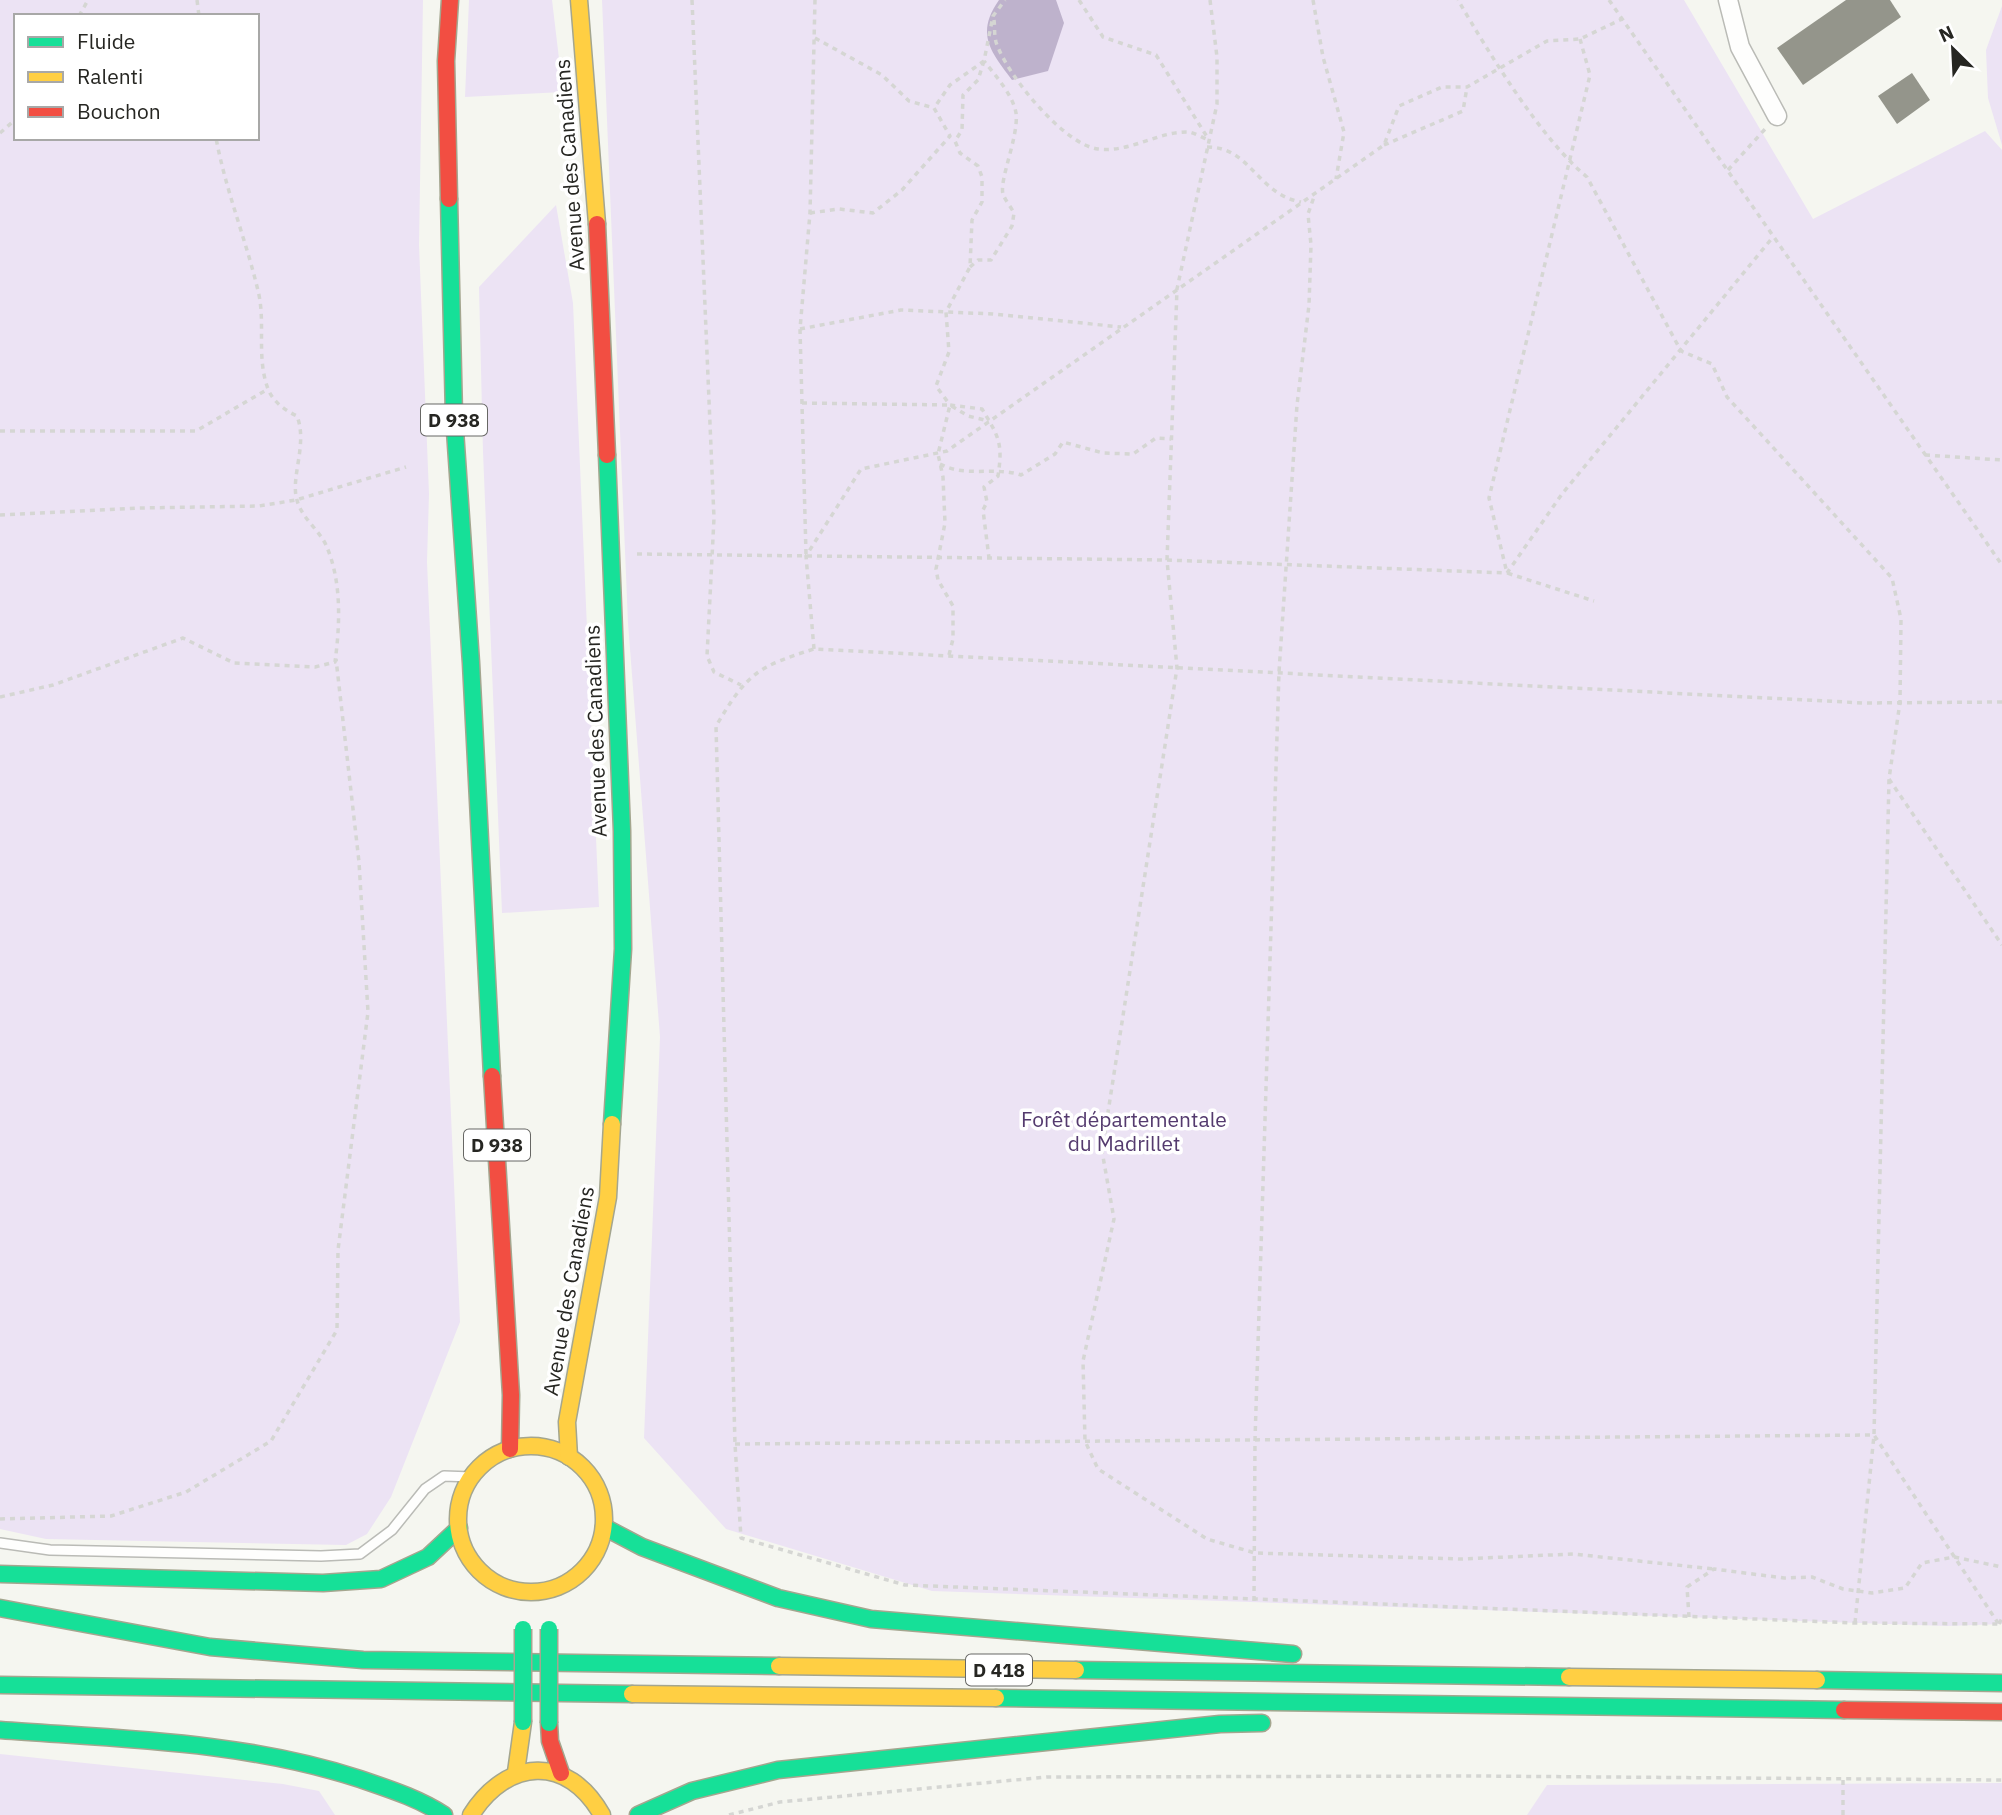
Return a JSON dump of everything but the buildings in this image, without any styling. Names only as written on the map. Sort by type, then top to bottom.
[{"type":"highway","points":[[442,0],[446,61]]},
{"type":"highway","name":"Avenue des Canadiens","points":[[450,0],[446,61],[454,416],[471,663],[478,840],[512,1395],[510,1449]]},
{"type":"highway","name":"Avenue des Canadiens","points":[[569,1457],[567,1422],[608,1197],[623,949],[622,831],[598,234],[579,0]]},
{"type":"highway","points":[[516,1772],[523,1723],[520,1610],[495,1583],[477,1569],[465,1550],[458,1528],[461,1501],[472,1477],[489,1460],[510,1449],[540,1447],[569,1457],[585,1469],[597,1487],[603,1506],[604,1527],[598,1548],[587,1567],[570,1582],[549,1610],[550,1741],[561,1773]]},
{"type":"highway","points":[[604,1527],[642,1547],[767,1594],[871,1619],[1310,1655],[1362,1675]]},
{"type":"highway","points":[[0,1574],[323,1583],[381,1579],[428,1558],[458,1528]]},
{"type":"highway","name":"D 418","points":[[0,1608],[210,1647],[363,1660],[2002,1682]]},
{"type":"highway","points":[[520,1610],[549,1610]]},
{"type":"highway","name":"D 418","points":[[0,1685],[2002,1712]]},
{"type":"highway","points":[[1355,1720],[1396,1703]]},
{"type":"highway","points":[[638,1815],[692,1791],[778,1770],[1220,1724],[1274,1722]]},
{"type":"highway","points":[[0,1730],[272,1754],[357,1777],[426,1803],[443,1815]]},
{"type":"highway","points":[[471,1815],[482,1795],[498,1781],[516,1772],[539,1769],[561,1773],[589,1792],[602,1815]]},
{"type":"street","points":[[1728,0],[1740,47],[1777,116]]},
{"type":"lane","points":[[0,1543],[50,1550],[307,1556],[360,1554],[392,1530],[425,1489],[444,1476],[472,1477]]},
{"type":"path","points":[[692,0],[706,291],[713,555],[707,656],[714,672],[741,685]]},
{"type":"path","points":[[814,649],[806,556],[800,328],[810,213],[815,0]]},
{"type":"path","points":[[970,267],[972,220],[982,202],[982,177],[978,166],[960,153],[955,141],[962,130],[963,95],[978,80],[993,16],[1004,0]]},
{"type":"path","points":[[1079,0],[1103,37],[1156,55],[1209,140]]},
{"type":"path","points":[[1210,0],[1217,57],[1217,104],[1177,289],[1167,559],[1177,668],[1102,1151],[1114,1219],[1083,1361],[1085,1441],[1098,1469],[1207,1539],[1255,1553],[1461,1559],[1573,1554],[1784,1578],[1812,1577],[1872,1593],[1905,1588],[1922,1563],[1954,1556],[2002,1567]]},
{"type":"path","points":[[1313,0],[1323,57],[1344,132],[1336,179]]},
{"type":"path","points":[[1458,0],[1500,68],[1569,162],[1587,177],[1681,351],[1712,364],[1727,397],[1892,578],[1901,619],[1900,702],[1889,779],[1874,1435],[1855,1623]]},
{"type":"path","points":[[1609,0],[2002,565]]},
{"type":"path","points":[[993,16],[996,42],[1026,90],[1046,116],[1077,141],[1097,149],[1132,147],[1190,132],[1209,140]]},
{"type":"path","points":[[1384,145],[1399,106],[1442,87],[1468,87],[1547,41],[1580,39],[1622,19]]},
{"type":"path","points":[[810,213],[839,209],[873,213],[902,190],[950,136],[934,108],[909,102],[882,75],[815,38]]},
{"type":"path","points":[[1507,573],[1489,498],[1590,75],[1580,39]]},
{"type":"path","points":[[934,108],[950,85],[984,61]]},
{"type":"path","points":[[984,61],[1001,82],[1016,111],[1014,139],[1003,184],[1003,196],[1014,213],[1012,226],[990,260],[978,260],[970,267],[946,312],[949,352],[936,386],[950,405],[968,416],[989,421]]},
{"type":"path","points":[[806,556],[861,469],[938,454],[1384,145],[1463,111],[1468,87]]},
{"type":"path","points":[[1728,170],[1777,116]]},
{"type":"path","points":[[0,133],[14,120]]},
{"type":"path","points":[[0,1520],[111,1516],[186,1492],[271,1441],[337,1330],[338,1250],[369,1012],[359,862],[336,659],[340,631],[335,577],[326,545],[296,500],[302,428],[297,416],[284,409],[268,389],[259,352],[259,298],[228,194],[216,140]]},
{"type":"path","points":[[1208,147],[1223,147],[1236,154],[1275,193],[1284,199],[1302,202]]},
{"type":"path","points":[[1254,1601],[1255,1440],[1279,672],[1297,405],[1308,304],[1311,244],[1308,214],[1315,194]]},
{"type":"path","points":[[1507,573],[1562,494],[1773,237]]},
{"type":"path","points":[[800,328],[901,310],[993,314],[1123,327]]},
{"type":"path","points":[[0,431],[196,431],[268,389]]},
{"type":"path","points":[[802,403],[950,405],[982,409],[999,437],[1002,451],[995,482],[984,487],[987,502],[983,510],[989,558]]},
{"type":"path","points":[[948,656],[953,639],[953,606],[938,580],[937,557],[945,523],[938,454],[950,405]]},
{"type":"path","points":[[940,464],[949,469],[984,473],[999,469],[1021,475],[1055,454],[1063,442],[1104,453],[1133,454],[1156,438],[1171,439]]},
{"type":"path","points":[[1925,455],[2002,460]]},
{"type":"path","points":[[0,515],[139,508],[260,506],[296,500],[407,467]]},
{"type":"path","points":[[626,554],[1167,559],[1507,573],[1594,601]]},
{"type":"path","points":[[0,697],[52,685],[183,638],[234,663],[315,667],[335,662],[336,659]]},
{"type":"path","points":[[2001,1624],[1855,1623],[905,1585],[741,1538],[735,1444],[716,726],[741,685],[774,662],[814,649],[1864,704],[2002,702]]},
{"type":"path","points":[[1889,779],[2002,945]]},
{"type":"path","points":[[735,1444],[1874,1435]]},
{"type":"path","points":[[1874,1435],[2001,1624]]},
{"type":"path","points":[[1689,1617],[1688,1587],[1714,1569]]},
{"type":"path","points":[[2001,1624],[2002,1618]]},
{"type":"path","points":[[729,1815],[780,1802],[1047,1777],[2002,1780]]},
{"type":"path","points":[[1843,1779],[1843,1815]]},
{"type":"green space","points":[[0,0],[423,0],[419,245],[429,494],[427,562],[460,1322],[391,1497],[367,1534],[346,1545],[46,1539],[0,1529]]},
{"type":"green space","points":[[469,0],[552,0],[563,92],[465,97]]},
{"type":"green space","name":"Forêt départementale du Madrillet","points":[[602,0],[1684,0],[1813,219],[1985,131],[2002,150],[2002,1624],[1947,1626],[932,1591],[726,1529],[644,1438],[660,1037],[628,623]]},
{"type":"green space","points":[[2002,6],[2002,145],[1988,98],[1986,50]]},
{"type":"green space","points":[[556,205],[573,303],[599,907],[502,913],[479,287]]},
{"type":"green space","points":[[0,1754],[283,1784],[319,1791],[335,1815],[0,1815]]},
{"type":"green space","points":[[2002,1783],[2002,1815],[1527,1815],[1547,1785]]},
{"type":"shaded area","points":[[999,0],[1056,0],[1064,23],[1048,71],[1012,80],[998,60],[992,51],[987,33],[992,12]]},
{"type":"traffic: fast","points":[[449,199],[454,416],[471,663],[492,1076]]},
{"type":"traffic: fast","points":[[607,455],[622,831],[623,949],[612,1124]]},
{"type":"traffic: fast","points":[[604,1527],[642,1547],[778,1598],[871,1619],[1293,1654]]},
{"type":"traffic: fast","points":[[0,1574],[323,1583],[381,1579],[428,1557],[459,1528]]},
{"type":"traffic: fast","points":[[0,1608],[210,1647],[363,1660],[779,1666]]},
{"type":"traffic: fast","points":[[523,1629],[523,1722]]},
{"type":"traffic: fast","points":[[549,1629],[549,1723]]},
{"type":"traffic: fast","points":[[1076,1670],[1569,1677]]},
{"type":"traffic: fast","points":[[1817,1680],[2002,1683]]},
{"type":"traffic: fast","points":[[0,1685],[632,1694]]},
{"type":"traffic: fast","points":[[996,1698],[1844,1710]]},
{"type":"traffic: fast","points":[[638,1815],[692,1791],[778,1770],[1220,1724],[1262,1723]]},
{"type":"traffic: fast","points":[[0,1730],[136,1739],[272,1757],[360,1779],[414,1799],[444,1815]]},
{"type":"traffic: slow","points":[[579,0],[597,224]]},
{"type":"traffic: slow","points":[[569,1457],[567,1422],[608,1197],[612,1124]]},
{"type":"traffic: slow","points":[[531,1446],[559,1452],[582,1468],[598,1491],[604,1519],[598,1547],[582,1570],[559,1586],[531,1592],[503,1586],[480,1570],[464,1547],[458,1519],[464,1491],[480,1468],[503,1452],[531,1446]]},
{"type":"traffic: slow","points":[[779,1666],[1076,1670]]},
{"type":"traffic: slow","points":[[1569,1677],[1817,1680]]},
{"type":"traffic: slow","points":[[632,1694],[996,1698]]},
{"type":"traffic: slow","points":[[516,1772],[523,1722]]},
{"type":"traffic: slow","points":[[471,1815],[502,1782],[519,1774],[537,1771],[555,1773],[572,1781],[588,1795],[602,1815]]},
{"type":"traffic: jam","points":[[449,199],[446,61],[450,0]]},
{"type":"traffic: jam","points":[[597,224],[607,455]]},
{"type":"traffic: jam","points":[[492,1076],[511,1395],[510,1449]]},
{"type":"traffic: jam","points":[[1844,1710],[2002,1712]]},
{"type":"traffic: jam","points":[[549,1723],[550,1741],[561,1773]]}]
